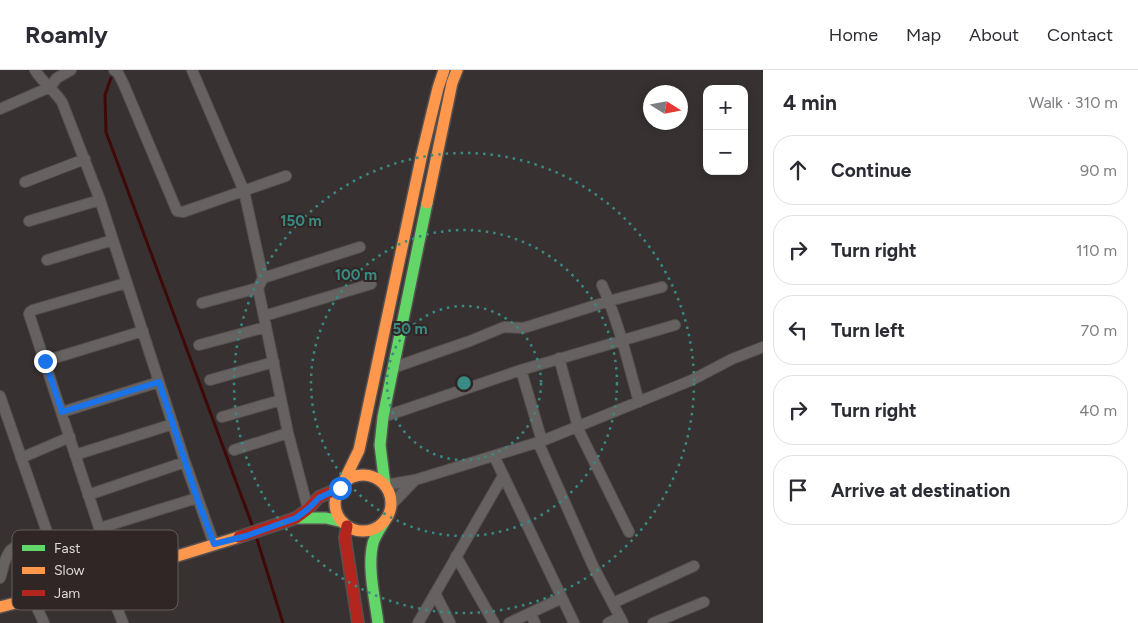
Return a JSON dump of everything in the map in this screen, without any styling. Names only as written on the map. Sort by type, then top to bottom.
[{"type":"main road","points":[[358,623],[345,538],[345,524],[338,514],[335,505],[336,496],[358,450],[371,397],[422,154],[444,70]]},
{"type":"main road","points":[[378,623],[372,570],[373,541],[387,517],[391,505],[391,498],[385,485],[380,445],[383,417],[452,83],[457,70]]},
{"type":"main road","points":[[178,555],[246,536],[296,518],[319,498],[341,486],[350,478],[359,475],[369,475],[377,478],[385,485]]},
{"type":"main road","points":[[296,518],[326,518],[356,530],[365,531],[374,529],[382,524],[387,517]]},
{"type":"street","points":[[35,70],[41,79],[57,93],[85,159],[172,424],[214,544]]},
{"type":"street","points":[[114,70],[118,73],[124,85],[177,211],[183,212],[286,176]]},
{"type":"street","points":[[192,70],[244,191],[263,278],[258,288],[288,433],[308,509]]},
{"type":"street","points":[[0,109],[50,87],[57,78],[68,71]]},
{"type":"street","points":[[25,182],[85,159]]},
{"type":"street","points":[[30,220],[100,200]]},
{"type":"street","points":[[47,260],[113,240]]},
{"type":"street","points":[[263,278],[360,247]]},
{"type":"street","points":[[126,283],[30,312],[30,318],[88,495],[100,528],[197,498]]},
{"type":"street","points":[[199,345],[371,284]]},
{"type":"street","points":[[602,285],[622,340],[639,402]]},
{"type":"street","points":[[393,368],[504,327],[524,328],[609,301],[662,287]]},
{"type":"street","points":[[202,303],[258,288]]},
{"type":"street","points":[[383,417],[521,370],[675,324]]},
{"type":"street","points":[[45,361],[143,331]]},
{"type":"street","points":[[385,485],[415,480],[540,441],[692,380],[732,359],[763,347]]},
{"type":"street","points":[[559,358],[577,427],[629,532]]},
{"type":"street","points":[[210,380],[274,362]]},
{"type":"street","points":[[521,370],[540,441],[593,566],[622,620],[608,623]]},
{"type":"street","points":[[62,412],[159,382]]},
{"type":"street","points":[[0,396],[46,530]]},
{"type":"street","points":[[222,417],[281,400]]},
{"type":"street","points":[[75,455],[172,424]]},
{"type":"street","points":[[234,450],[288,433]]},
{"type":"street","points":[[21,458],[70,438]]},
{"type":"street","points":[[494,456],[574,623]]},
{"type":"street","points":[[88,495],[185,462]]},
{"type":"street","points":[[418,623],[503,476]]},
{"type":"street","points":[[391,505],[415,480]]},
{"type":"street","points":[[0,578],[6,559],[12,549]]},
{"type":"street","points":[[456,556],[494,623]]},
{"type":"street","points":[[613,603],[694,566]]},
{"type":"street","points":[[435,593],[450,623]]},
{"type":"street","points":[[510,623],[562,598]]},
{"type":"street","points":[[653,623],[704,602]]},
{"type":"street","points":[[38,610],[44,623]]},
{"type":"street","points":[[119,610],[123,623]]},
{"type":"street","points":[[530,613],[535,623]]},
{"type":"waterway","points":[[111,78],[105,95],[106,132],[254,530]]},
{"type":"waterway","points":[[256,536],[283,623]]},
{"type":"traffic: fast","points":[[385,485],[380,445],[383,417],[427,203]]},
{"type":"traffic: fast","points":[[296,518],[326,518],[343,522]]},
{"type":"traffic: fast","points":[[378,623],[372,583],[371,552],[374,540],[384,522]]},
{"type":"traffic: slow","points":[[343,483],[359,450],[422,154],[444,70]]},
{"type":"traffic: slow","points":[[427,203],[452,83],[457,70]]},
{"type":"traffic: slow","points":[[363,475],[374,477],[383,483],[389,492],[391,503],[389,514],[383,523],[374,529],[363,531],[352,529],[343,523],[337,514],[335,503],[337,492],[343,483],[352,477],[363,475]]},
{"type":"traffic: slow","points":[[178,556],[239,537]]},
{"type":"traffic: slow","points":[[0,607],[12,604]]},
{"type":"traffic: jam","points":[[239,537],[296,518],[319,497],[340,488]]},
{"type":"traffic: jam","points":[[347,526],[345,538],[358,623]]},
{"type":"route","points":[[45,361],[62,412],[159,382],[214,544],[246,536],[296,518],[319,498],[340,488]]}]
